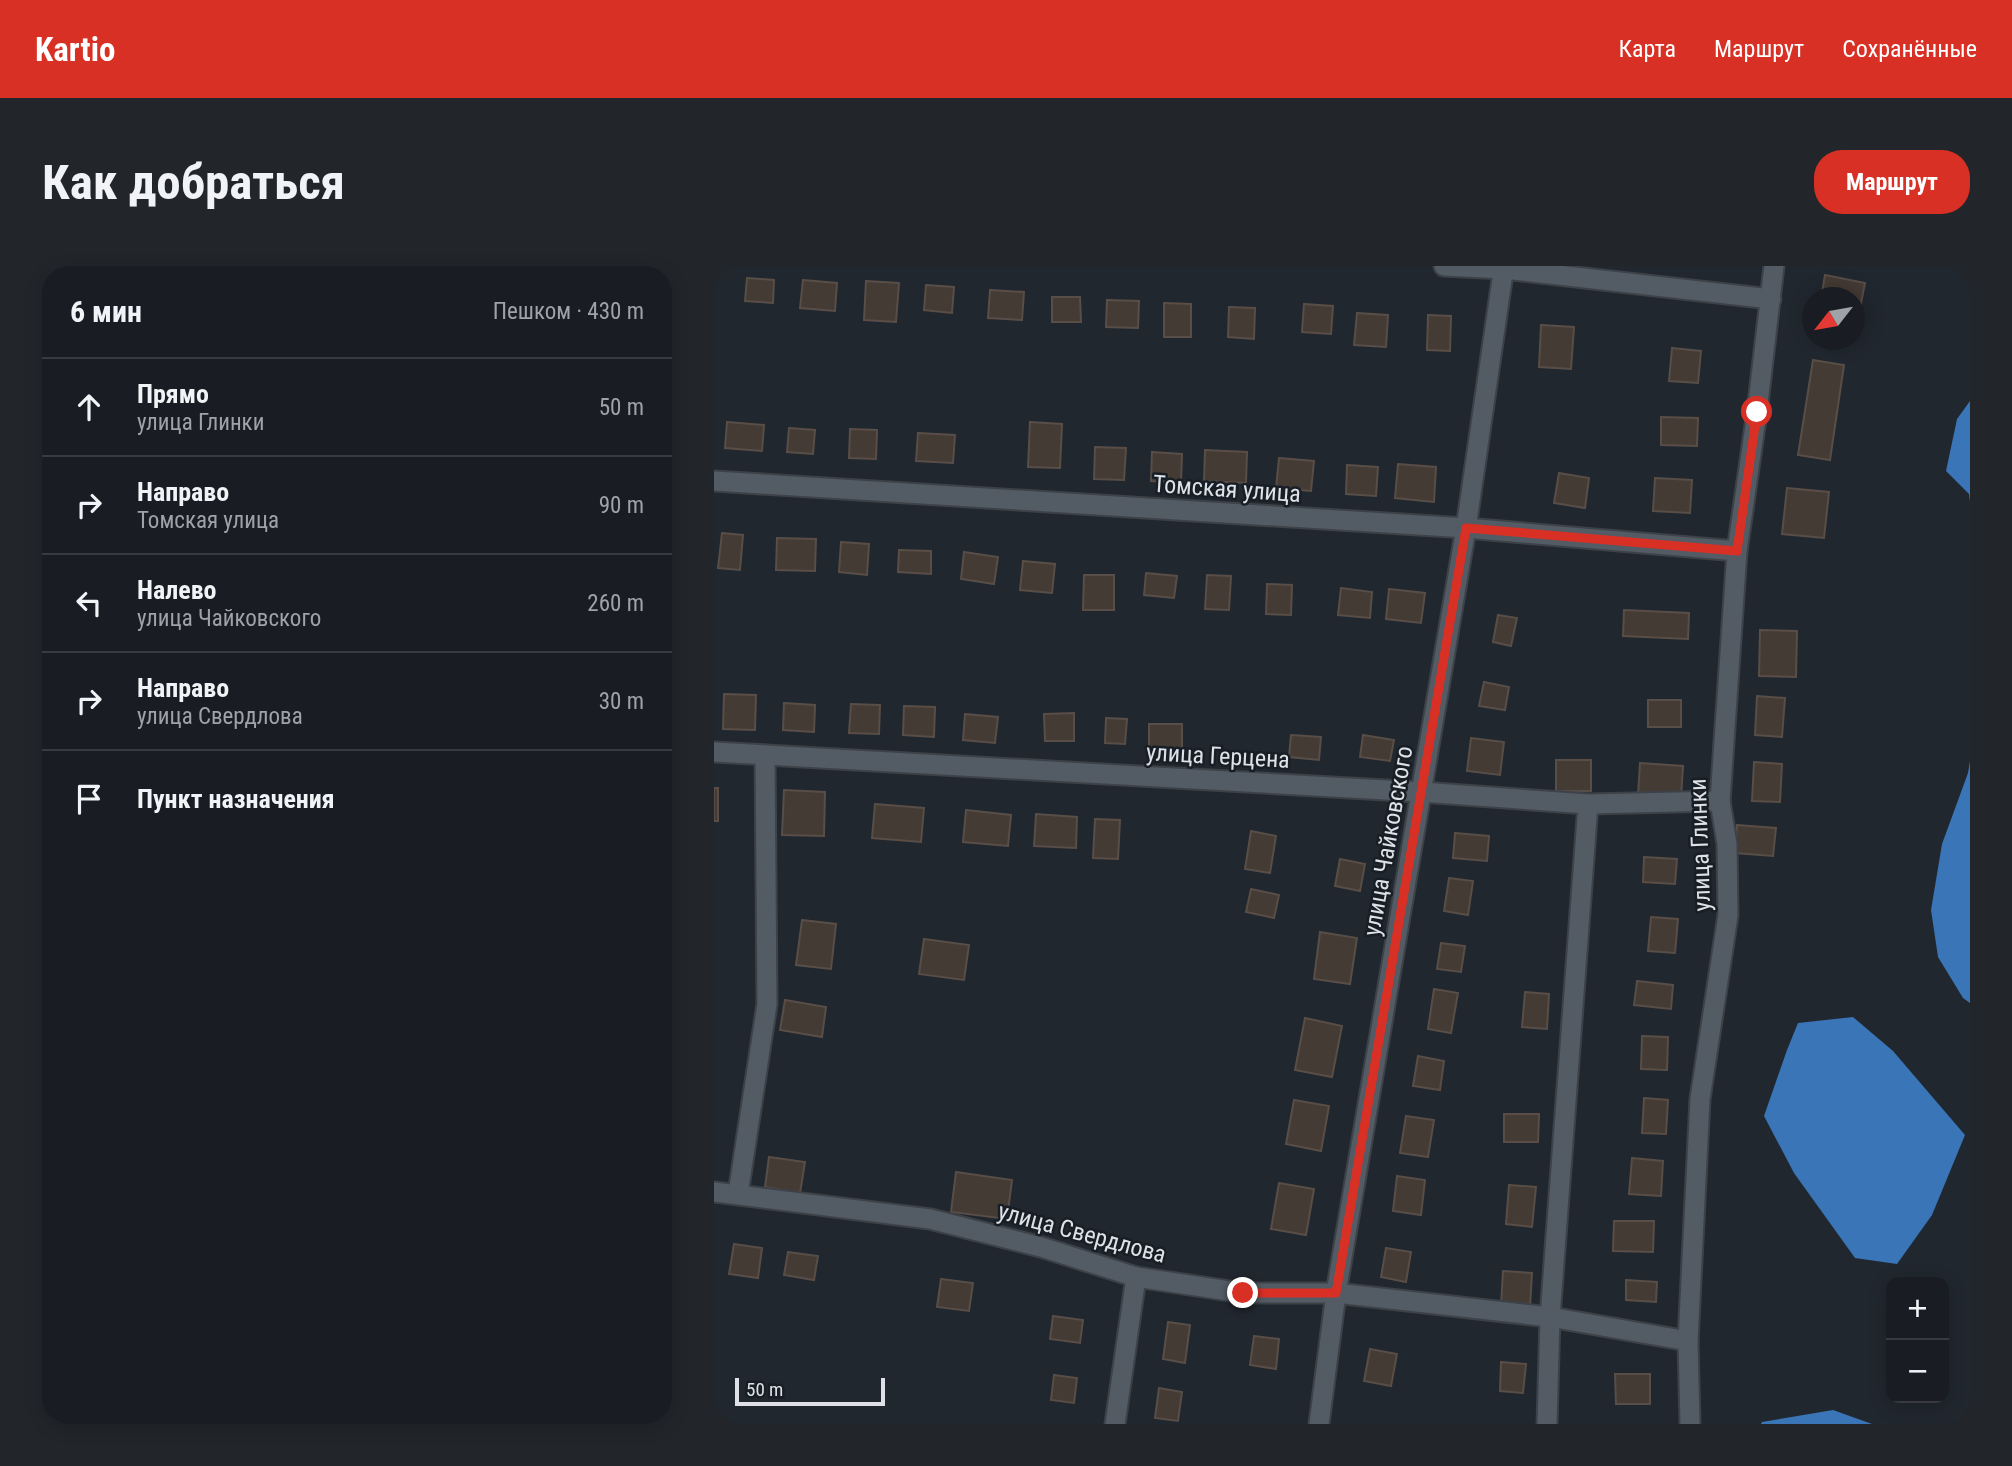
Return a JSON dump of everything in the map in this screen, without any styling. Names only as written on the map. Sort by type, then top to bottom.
[{"type":"street","points":[[1444,266],[1504,268],[1771,299]]},
{"type":"street","name":"улица Глинки","points":[[1690,1424],[1688,1341],[1700,1100],[1728,915],[1727,844],[1720,801],[1737,551],[1774,266]]},
{"type":"street","name":"улица Чайковского","points":[[1319,1424],[1336,1293],[1466,528],[1504,268]]},
{"type":"street","name":"Томская улица","points":[[714,481],[1466,528],[1737,551]]},
{"type":"street","name":"улица Герцена","points":[[714,752],[1588,804],[1720,801]]},
{"type":"street","points":[[738,1194],[767,1004],[765,755]]},
{"type":"street","points":[[1547,1424],[1550,1317],[1588,804]]},
{"type":"street","name":"улица Свердлова","points":[[714,1192],[930,1219],[1041,1247],[1136,1277],[1243,1293],[1336,1293],[1550,1317],[1688,1341]]},
{"type":"street","points":[[1115,1424],[1136,1277]]},
{"type":"water","points":[[1970,401],[1970,502],[1969,494],[1946,471],[1957,419]]},
{"type":"water","points":[[1970,761],[1970,1003],[1963,998],[1938,957],[1931,910],[1942,844]]},
{"type":"water","points":[[1853,1017],[1893,1051],[1965,1135],[1932,1215],[1897,1264],[1855,1258],[1794,1173],[1764,1116],[1798,1023]]},
{"type":"water","points":[[1833,1410],[1872,1424],[1761,1424],[1762,1422]]},
{"type":"building","points":[[1825,275],[1865,283],[1864,287],[1823,287]]},
{"type":"building","points":[[747,278],[774,280],[773,303],[745,301]]},
{"type":"building","points":[[803,280],[837,283],[835,311],[800,308]]},
{"type":"building","points":[[866,281],[899,283],[896,322],[864,320]]},
{"type":"building","points":[[926,285],[954,287],[952,313],[924,310]]},
{"type":"building","points":[[990,290],[1024,292],[1022,320],[988,318]]},
{"type":"building","points":[[1052,297],[1080,297],[1081,322],[1052,322]]},
{"type":"building","points":[[1107,300],[1139,301],[1138,328],[1106,327]]},
{"type":"building","points":[[1164,303],[1191,304],[1191,337],[1164,337]]},
{"type":"building","points":[[1304,304],[1333,306],[1331,334],[1302,332]]},
{"type":"building","points":[[1229,307],[1255,308],[1254,339],[1228,337]]},
{"type":"building","points":[[1357,313],[1388,315],[1386,347],[1354,345]]},
{"type":"building","points":[[1428,315],[1451,316],[1450,351],[1427,350]]},
{"type":"building","points":[[1541,325],[1574,327],[1571,369],[1539,367]]},
{"type":"building","points":[[1672,348],[1701,351],[1698,383],[1669,381]]},
{"type":"building","points":[[1813,360],[1844,365],[1830,460],[1798,455]]},
{"type":"building","points":[[1661,417],[1698,418],[1697,446],[1661,445]]},
{"type":"building","points":[[727,422],[764,425],[762,451],[725,448]]},
{"type":"building","points":[[1030,422],[1062,424],[1060,468],[1028,467]]},
{"type":"building","points":[[789,428],[815,430],[813,454],[787,452]]},
{"type":"building","points":[[850,429],[877,430],[876,459],[849,458]]},
{"type":"building","points":[[918,433],[955,435],[953,463],[916,461]]},
{"type":"building","points":[[1095,447],[1126,448],[1124,480],[1094,479]]},
{"type":"building","points":[[1205,450],[1247,452],[1246,483],[1204,481]]},
{"type":"building","points":[[1152,452],[1182,454],[1181,483],[1151,481]]},
{"type":"building","points":[[1279,458],[1314,461],[1311,491],[1276,488]]},
{"type":"building","points":[[1398,464],[1436,467],[1434,502],[1395,498]]},
{"type":"building","points":[[1347,465],[1378,467],[1376,496],[1346,494]]},
{"type":"building","points":[[1559,473],[1589,478],[1585,508],[1554,503]]},
{"type":"building","points":[[1655,478],[1692,480],[1690,513],[1653,511]]},
{"type":"building","points":[[1787,488],[1829,492],[1824,538],[1782,534]]},
{"type":"building","points":[[722,533],[743,535],[740,570],[718,568]]},
{"type":"building","points":[[777,538],[816,539],[815,571],[776,570]]},
{"type":"building","points":[[841,542],[869,544],[867,575],[839,572]]},
{"type":"building","points":[[899,550],[931,551],[931,574],[898,572]]},
{"type":"building","points":[[964,552],[998,557],[994,584],[961,579]]},
{"type":"building","points":[[1023,561],[1055,564],[1052,593],[1020,590]]},
{"type":"building","points":[[1146,573],[1177,576],[1174,598],[1144,595]]},
{"type":"building","points":[[1084,575],[1114,575],[1114,610],[1083,610]]},
{"type":"building","points":[[1207,575],[1231,576],[1229,610],[1205,609]]},
{"type":"building","points":[[1267,584],[1292,585],[1291,615],[1266,614]]},
{"type":"building","points":[[1341,588],[1372,592],[1370,618],[1338,615]]},
{"type":"building","points":[[1389,589],[1425,593],[1421,623],[1386,619]]},
{"type":"building","points":[[1624,610],[1689,613],[1688,639],[1623,636]]},
{"type":"building","points":[[1498,615],[1517,618],[1511,646],[1493,642]]},
{"type":"building","points":[[1760,630],[1797,631],[1796,677],[1759,676]]},
{"type":"building","points":[[1484,682],[1509,687],[1505,710],[1479,706]]},
{"type":"building","points":[[724,694],[756,695],[755,730],[723,729]]},
{"type":"building","points":[[1757,696],[1785,698],[1782,737],[1755,735]]},
{"type":"building","points":[[1648,700],[1681,700],[1681,727],[1648,727]]},
{"type":"building","points":[[784,703],[815,705],[814,732],[783,730]]},
{"type":"building","points":[[851,704],[880,705],[879,734],[849,733]]},
{"type":"building","points":[[904,706],[935,707],[934,737],[903,735]]},
{"type":"building","points":[[1074,713],[1074,741],[1045,741],[1044,714]]},
{"type":"building","points":[[965,714],[998,717],[995,743],[963,740]]},
{"type":"building","points":[[1106,718],[1127,719],[1125,744],[1105,743]]},
{"type":"building","points":[[1149,724],[1182,724],[1182,750],[1149,750]]},
{"type":"building","points":[[1291,735],[1321,737],[1319,760],[1289,757]]},
{"type":"building","points":[[1363,735],[1394,740],[1390,761],[1360,757]]},
{"type":"building","points":[[1471,738],[1504,742],[1500,775],[1467,771]]},
{"type":"building","points":[[1556,760],[1591,760],[1591,791],[1556,791]]},
{"type":"building","points":[[1754,762],[1782,764],[1780,802],[1752,801]]},
{"type":"building","points":[[1640,763],[1683,766],[1681,798],[1638,795]]},
{"type":"building","points":[[714,788],[718,788],[718,821],[714,821]]},
{"type":"building","points":[[784,790],[825,792],[824,836],[782,835]]},
{"type":"building","points":[[875,804],[924,808],[921,842],[872,838]]},
{"type":"building","points":[[966,810],[1011,815],[1008,846],[963,842]]},
{"type":"building","points":[[1036,814],[1077,817],[1076,848],[1034,846]]},
{"type":"building","points":[[1095,819],[1120,820],[1118,859],[1093,858]]},
{"type":"building","points":[[1737,825],[1776,828],[1773,856],[1735,853]]},
{"type":"building","points":[[1251,831],[1276,836],[1270,873],[1245,869]]},
{"type":"building","points":[[1455,833],[1489,836],[1487,861],[1453,858]]},
{"type":"building","points":[[1644,857],[1677,859],[1675,884],[1643,882]]},
{"type":"building","points":[[1340,859],[1365,864],[1360,891],[1335,886]]},
{"type":"building","points":[[1449,878],[1473,881],[1468,915],[1444,911]]},
{"type":"building","points":[[1251,889],[1279,895],[1274,918],[1246,912]]},
{"type":"building","points":[[1651,917],[1678,919],[1675,953],[1648,951]]},
{"type":"building","points":[[802,920],[836,924],[831,969],[796,965]]},
{"type":"building","points":[[1320,932],[1357,938],[1350,984],[1314,979]]},
{"type":"building","points":[[924,939],[969,945],[964,980],[919,974]]},
{"type":"building","points":[[1441,943],[1465,946],[1461,972],[1437,969]]},
{"type":"building","points":[[1637,981],[1673,985],[1671,1009],[1634,1005]]},
{"type":"building","points":[[1434,989],[1458,993],[1451,1033],[1428,1029]]},
{"type":"building","points":[[1525,992],[1549,994],[1547,1029],[1522,1027]]},
{"type":"building","points":[[785,1000],[826,1007],[822,1037],[780,1030]]},
{"type":"building","points":[[1305,1018],[1342,1026],[1332,1077],[1295,1070]]},
{"type":"building","points":[[1642,1036],[1668,1037],[1667,1070],[1641,1069]]},
{"type":"building","points":[[1418,1056],[1444,1061],[1440,1090],[1413,1086]]},
{"type":"building","points":[[1644,1098],[1668,1100],[1666,1134],[1642,1133]]},
{"type":"building","points":[[1294,1100],[1329,1106],[1321,1151],[1286,1144]]},
{"type":"building","points":[[1504,1114],[1539,1114],[1538,1142],[1504,1142]]},
{"type":"building","points":[[1406,1116],[1434,1120],[1428,1157],[1400,1153]]},
{"type":"building","points":[[769,1157],[805,1162],[800,1193],[765,1187]]},
{"type":"building","points":[[1632,1158],[1663,1161],[1661,1196],[1629,1194]]},
{"type":"building","points":[[956,1172],[1012,1180],[1007,1219],[951,1212]]},
{"type":"building","points":[[1397,1176],[1425,1180],[1421,1215],[1393,1211]]},
{"type":"building","points":[[1279,1183],[1314,1189],[1306,1235],[1271,1229]]},
{"type":"building","points":[[1509,1185],[1536,1187],[1532,1227],[1506,1224]]},
{"type":"building","points":[[1614,1221],[1654,1221],[1653,1252],[1613,1251]]},
{"type":"building","points":[[734,1244],[762,1248],[758,1278],[729,1274]]},
{"type":"building","points":[[1386,1248],[1411,1252],[1406,1282],[1381,1277]]},
{"type":"building","points":[[788,1252],[818,1256],[814,1280],[784,1275]]},
{"type":"building","points":[[1503,1271],[1532,1273],[1530,1307],[1501,1305]]},
{"type":"building","points":[[941,1279],[973,1283],[969,1311],[937,1307]]},
{"type":"building","points":[[1626,1280],[1657,1282],[1656,1302],[1626,1300]]},
{"type":"building","points":[[1053,1316],[1083,1320],[1080,1343],[1050,1339]]},
{"type":"building","points":[[1168,1322],[1190,1325],[1185,1363],[1163,1359]]},
{"type":"building","points":[[1254,1336],[1279,1339],[1276,1369],[1250,1365]]},
{"type":"building","points":[[1370,1349],[1397,1354],[1391,1386],[1364,1381]]},
{"type":"building","points":[[1501,1362],[1526,1364],[1523,1393],[1500,1391]]},
{"type":"building","points":[[1615,1374],[1650,1374],[1650,1404],[1616,1404]]},
{"type":"building","points":[[1054,1375],[1077,1378],[1074,1403],[1051,1400]]},
{"type":"building","points":[[1159,1388],[1182,1392],[1178,1421],[1155,1418]]},
{"type":"route","points":[[1243,1293],[1336,1293],[1466,528],[1737,551],[1757,412]]}]
